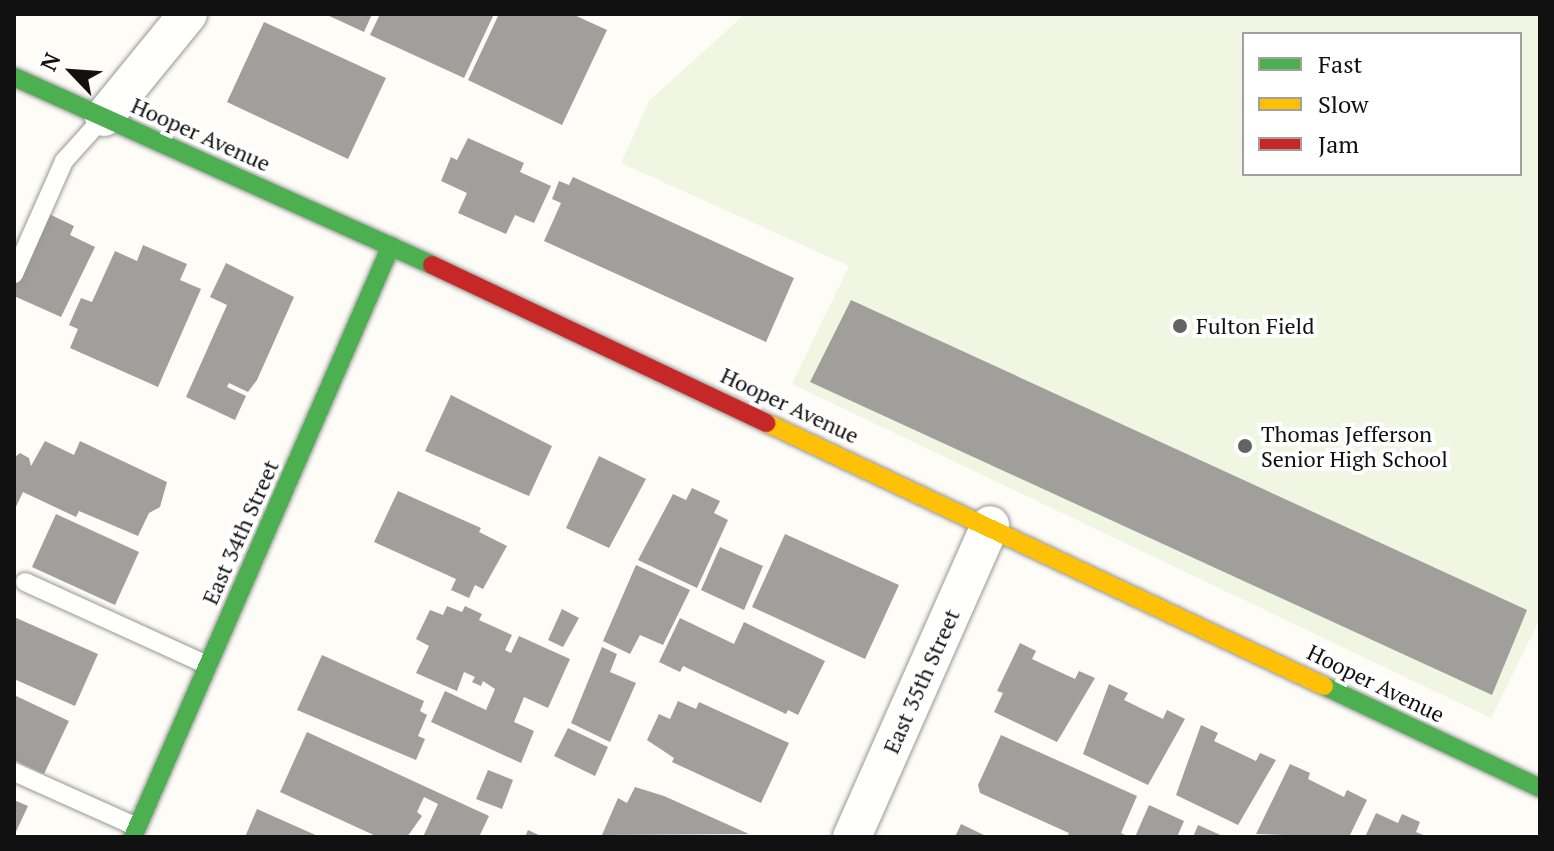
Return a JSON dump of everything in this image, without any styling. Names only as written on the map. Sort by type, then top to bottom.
[{"type":"street","points":[[104,117],[188,14]]},
{"type":"street","name":"Hooper Avenue","points":[[14,77],[391,246],[990,525],[1540,788]]},
{"type":"street","name":"East 34th Street","points":[[135,832],[391,246]]},
{"type":"street","name":"East 35th Street","points":[[852,837],[990,525]]},
{"type":"lane","points":[[14,274],[64,161],[104,117]]},
{"type":"lane","points":[[25,582],[207,665]]},
{"type":"lane","points":[[14,772],[135,832]]},
{"type":"green space","name":"Fulton Field","points":[[745,14],[1540,14],[1540,619],[1491,718],[792,384],[849,266],[621,163],[649,101]]},
{"type":"building","points":[[325,14],[372,14],[364,32]]},
{"type":"building","points":[[380,14],[494,14],[464,78],[370,35]]},
{"type":"building","points":[[499,14],[572,14],[607,30],[562,125],[468,80]]},
{"type":"building","points":[[264,22],[386,78],[348,159],[227,102]]},
{"type":"building","points":[[468,138],[524,163],[520,172],[551,186],[534,223],[515,215],[506,234],[458,213],[467,193],[441,181],[451,157],[457,160]]},
{"type":"building","points":[[573,177],[794,278],[766,342],[544,241],[561,203],[552,199],[559,181],[569,185]]},
{"type":"building","points":[[45,212],[74,226],[70,235],[95,247],[61,317],[14,296],[14,279]]},
{"type":"building","points":[[143,245],[187,264],[180,280],[201,289],[158,387],[70,348],[78,329],[69,325],[81,298],[92,302],[115,251],[137,261]]},
{"type":"building","points":[[226,263],[294,297],[257,380],[248,392],[229,383],[227,387],[246,396],[235,420],[186,397],[227,305],[210,297]]},
{"type":"building","points":[[851,300],[1527,610],[1492,695],[810,382]]},
{"type":"building","points":[[451,395],[552,446],[529,496],[425,451]]},
{"type":"building","points":[[45,441],[74,455],[80,441],[167,482],[160,507],[149,513],[138,536],[79,511],[76,517],[23,492],[14,511],[14,458],[20,453],[29,458],[31,466]]},
{"type":"building","points":[[599,456],[646,479],[609,548],[566,528]]},
{"type":"building","points":[[692,488],[720,501],[714,513],[728,520],[697,588],[638,560],[673,494],[686,500]]},
{"type":"building","points":[[398,491],[481,528],[479,532],[507,546],[483,589],[475,585],[469,598],[451,590],[456,579],[374,542]]},
{"type":"building","points":[[56,514],[139,552],[115,605],[32,567]]},
{"type":"building","points":[[785,534],[899,585],[865,659],[752,607]]},
{"type":"building","points":[[720,547],[763,566],[744,610],[701,590]]},
{"type":"building","points":[[636,565],[690,590],[663,645],[640,635],[630,654],[603,641]]},
{"type":"building","points":[[447,606],[462,612],[465,606],[482,614],[479,620],[512,635],[505,650],[511,653],[519,636],[570,659],[548,708],[524,697],[514,722],[534,731],[521,763],[431,722],[445,691],[486,710],[495,689],[483,681],[481,686],[472,682],[475,677],[464,672],[457,691],[416,673],[429,646],[416,639],[430,610],[443,615]]},
{"type":"building","points":[[562,609],[579,618],[563,647],[548,640]]},
{"type":"building","points":[[14,617],[98,654],[75,706],[14,679]]},
{"type":"building","points":[[680,618],[734,644],[744,622],[825,661],[798,715],[788,710],[786,714],[683,666],[680,672],[659,662]]},
{"type":"building","points":[[1020,643],[1036,651],[1032,659],[1075,679],[1079,671],[1095,678],[1057,742],[994,712],[1003,693],[997,691]]},
{"type":"building","points":[[602,647],[617,654],[610,672],[636,683],[610,742],[571,723]]},
{"type":"building","points":[[322,655],[424,701],[420,711],[427,715],[418,736],[425,739],[416,760],[297,710]]},
{"type":"building","points":[[1109,684],[1128,693],[1124,700],[1163,719],[1167,710],[1185,719],[1148,785],[1083,754]]},
{"type":"building","points":[[14,695],[69,721],[44,774],[14,760]]},
{"type":"building","points":[[678,701],[696,709],[699,702],[789,743],[761,803],[672,762],[674,758],[647,740],[659,714],[670,719]]},
{"type":"building","points":[[1201,725],[1218,733],[1214,741],[1256,761],[1260,753],[1276,760],[1238,825],[1176,795]]},
{"type":"building","points":[[568,728],[608,747],[595,776],[554,756]]},
{"type":"building","points":[[307,732],[489,816],[479,837],[423,837],[438,804],[424,797],[417,812],[422,816],[407,837],[378,837],[280,792]]},
{"type":"building","points":[[1001,735],[1137,796],[1121,833],[1129,837],[1067,837],[1069,833],[980,793],[978,785]]},
{"type":"building","points":[[1290,764],[1310,773],[1308,779],[1344,797],[1347,790],[1367,800],[1349,837],[1256,834]]},
{"type":"building","points":[[488,770],[513,780],[502,809],[476,799]]},
{"type":"building","points":[[635,787],[664,796],[749,834],[602,835],[618,798],[627,803]]},
{"type":"building","points":[[14,800],[28,806],[14,836]]},
{"type":"building","points":[[1149,805],[1184,821],[1177,837],[1135,837]]},
{"type":"building","points":[[257,809],[320,837],[245,837]]},
{"type":"building","points":[[1376,813],[1398,823],[1402,814],[1420,822],[1416,832],[1428,837],[1365,837]]},
{"type":"building","points":[[961,824],[988,837],[955,837]]},
{"type":"building","points":[[1198,825],[1225,837],[1193,837]]},
{"type":"building","points":[[528,830],[543,837],[525,837]]},
{"type":"traffic: fast","points":[[14,77],[432,265]]},
{"type":"traffic: fast","points":[[133,837],[391,246]]},
{"type":"traffic: fast","points":[[1324,686],[1540,788]]},
{"type":"traffic: slow","points":[[767,423],[1324,686]]},
{"type":"traffic: jam","points":[[432,265],[767,423]]},
{"type":"place","name":"Fulton Field","points":[[1180,326]]},
{"type":"place","name":"Thomas Jefferson Senior High School","points":[[1245,446]]}]
